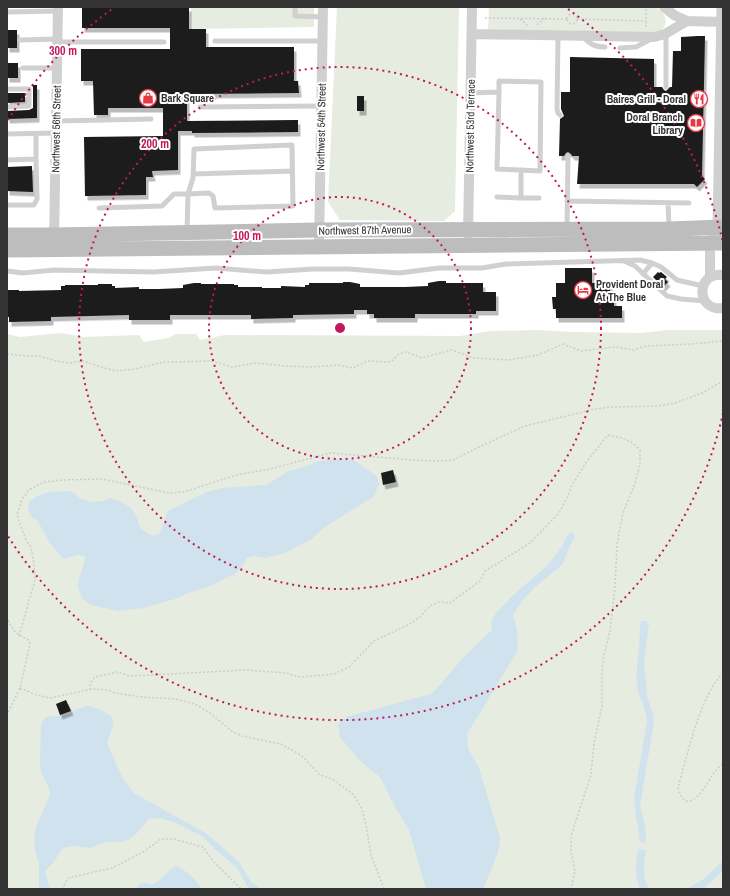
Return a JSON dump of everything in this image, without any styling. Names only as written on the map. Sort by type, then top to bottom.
[{"type":"main road","name":"Northwest 87th Avenue","points":[[7,235],[319,230],[669,229],[720,235]]},
{"type":"main road","name":"Northwest 87th Avenue","points":[[7,250],[468,245],[720,235]]},
{"type":"street","name":"Northwest 53rd Terrace","points":[[468,245],[472,7]]},
{"type":"street","points":[[664,7],[674,15],[687,21],[723,22]]},
{"type":"street","points":[[664,7],[668,13],[669,23],[666,34]]},
{"type":"street","points":[[723,7],[720,235],[710,277],[703,286],[702,295],[705,301],[713,308],[723,308]]},
{"type":"street","name":"Northwest 56th Street","points":[[55,250],[58,9]]},
{"type":"street","name":"Northwest 54th Street","points":[[319,246],[323,12]]},
{"type":"street","points":[[472,34],[650,37],[666,34],[687,21]]},
{"type":"street","points":[[710,277],[723,275]]},
{"type":"lane","points":[[295,7],[295,16],[323,12]]},
{"type":"lane","points":[[7,12],[58,9]]},
{"type":"lane","points":[[666,34],[666,87]]},
{"type":"lane","points":[[558,36],[557,108],[560,115]]},
{"type":"lane","points":[[582,36],[596,47],[605,47]]},
{"type":"lane","points":[[620,48],[636,47],[650,37]]},
{"type":"lane","points":[[20,40],[164,42]]},
{"type":"lane","points":[[215,41],[322,41]]},
{"type":"lane","points":[[23,68],[57,68]]},
{"type":"lane","points":[[499,80],[541,82],[540,171],[497,169],[499,92],[499,80]]},
{"type":"lane","points":[[7,89],[29,89],[29,106],[7,106]]},
{"type":"lane","points":[[470,93],[499,92]]},
{"type":"lane","points":[[200,107],[321,106]]},
{"type":"lane","points":[[56,121],[151,119]]},
{"type":"lane","points":[[7,134],[56,133]]},
{"type":"lane","points":[[7,205],[34,205],[37,199],[36,134]]},
{"type":"lane","points":[[99,208],[162,206],[174,194],[188,194],[208,193],[213,196],[215,208],[292,206],[292,145],[194,149],[193,174],[188,194],[187,233]]},
{"type":"lane","points":[[566,229],[568,156]]},
{"type":"lane","points":[[7,160],[36,159]]},
{"type":"lane","points":[[520,170],[521,198]]},
{"type":"lane","points":[[193,174],[292,171]]},
{"type":"lane","points":[[497,198],[539,198]]},
{"type":"lane","points":[[567,201],[689,203]]},
{"type":"lane","points":[[668,203],[669,229]]},
{"type":"lane","points":[[7,271],[23,273],[54,270],[153,272],[216,268],[267,272],[313,269],[349,269],[399,273],[439,268],[482,268],[506,264],[640,260],[652,262],[661,267],[677,280],[703,286]]},
{"type":"lane","points":[[623,261],[635,266],[659,291],[667,296],[680,299],[705,301]]},
{"type":"lane","points":[[644,274],[652,262]]},
{"type":"path","points":[[646,7],[646,20],[650,37]]},
{"type":"path","points":[[567,19],[569,15],[573,14],[576,15],[577,19]]},
{"type":"path","points":[[485,18],[567,19],[568,22],[573,24],[576,23],[577,19]]},
{"type":"path","points":[[519,18],[528,26]]},
{"type":"path","points":[[535,26],[545,18]]},
{"type":"path","points":[[577,19],[646,20]]},
{"type":"path","points":[[7,354],[39,356],[70,363],[82,361],[115,371],[135,369],[164,362],[195,361],[211,361],[232,367],[256,363],[313,367],[337,365],[353,368],[367,361],[391,362],[399,354],[406,352],[422,358],[452,350],[474,358],[508,360],[538,355],[563,344],[581,351],[616,347],[633,350],[646,346],[723,341]]},
{"type":"path","points":[[20,636],[35,580],[31,548],[26,540],[17,515],[22,499],[28,490],[44,482],[102,479],[169,493],[184,492],[236,475],[270,469],[331,453],[412,460],[453,460],[513,430],[540,421],[606,408],[659,406],[675,403],[702,393],[723,381]]},
{"type":"path","points":[[90,690],[90,683],[96,677],[117,672],[130,676],[246,670],[286,673],[300,677],[334,674],[349,667],[374,641],[410,624],[420,617],[430,606],[438,602],[450,603],[480,581],[485,571],[530,543],[559,514],[568,498],[572,485],[597,448],[608,435],[623,438],[634,443],[640,450],[640,465],[635,483],[623,513],[617,544],[615,588],[610,631],[602,669],[602,706],[594,743],[591,776],[571,836],[571,851],[575,872],[571,889]]},
{"type":"path","points":[[7,616],[11,629],[20,636],[29,640],[30,644],[20,688],[7,715]]},
{"type":"path","points":[[723,673],[705,704],[694,733],[678,788],[680,796],[685,800],[692,800],[698,797],[706,788],[718,768],[723,764]]},
{"type":"path","points":[[20,688],[36,696],[50,698],[90,690],[108,690],[115,693],[142,697],[174,699],[195,704],[210,713],[233,732],[242,736],[281,744],[302,756],[320,774],[332,779],[354,794],[362,809],[371,855],[384,889]]},
{"type":"path","points":[[62,889],[68,878],[112,868],[144,851],[161,839],[174,839],[203,847],[213,861],[241,889]]},
{"type":"shaded area","points":[[191,7],[314,7],[314,27],[191,29]]},
{"type":"shaded area","points":[[337,7],[459,7],[455,211],[444,221],[340,220],[328,202]]},
{"type":"shaded area","points":[[489,7],[655,7],[665,16],[666,20],[662,31],[658,34],[488,32]]},
{"type":"shaded area","points":[[537,330],[641,333],[668,330],[723,330],[723,889],[7,889],[7,334],[20,337],[61,333],[83,337],[139,335],[144,342],[168,338],[176,334],[196,334],[200,340],[225,335],[460,336],[491,331]]},
{"type":"water","points":[[340,459],[353,460],[377,476],[379,485],[373,497],[325,527],[310,540],[285,553],[265,558],[254,556],[247,558],[242,567],[235,574],[212,585],[175,599],[143,608],[118,611],[91,605],[82,598],[78,587],[85,556],[77,555],[63,559],[50,543],[37,520],[33,519],[28,510],[29,502],[37,496],[49,492],[71,491],[80,498],[90,502],[103,501],[110,498],[120,501],[131,508],[137,517],[140,528],[152,536],[160,533],[168,511],[207,492],[222,488],[266,485],[289,471],[305,467],[319,461]]},
{"type":"water","points":[[573,532],[575,535],[562,565],[534,588],[522,601],[513,615],[517,630],[518,650],[467,734],[468,748],[479,768],[500,838],[498,853],[483,889],[426,889],[409,830],[380,777],[360,761],[340,737],[338,724],[346,717],[431,694],[463,658],[492,630],[491,622],[496,613],[512,596],[548,565],[561,548],[568,534]]},
{"type":"water","points":[[641,621],[649,623],[644,660],[647,696],[654,722],[640,806],[646,837],[645,842],[642,843],[639,841],[634,798],[647,721],[646,712],[639,694],[637,682]]},
{"type":"water","points":[[85,706],[103,711],[109,714],[112,718],[113,725],[107,743],[122,777],[134,793],[207,834],[239,862],[251,882],[261,889],[249,889],[237,868],[203,837],[174,822],[160,818],[149,819],[136,834],[128,840],[120,842],[105,842],[90,848],[73,846],[63,848],[53,863],[45,871],[50,889],[39,889],[39,863],[35,852],[34,838],[36,827],[50,795],[49,787],[40,767],[41,724],[46,717],[65,715]]},
{"type":"water","points":[[639,849],[646,850],[644,875],[649,889],[641,889],[637,880],[636,865]]},
{"type":"water","points":[[723,861],[723,871],[703,889],[686,889],[701,881]]},
{"type":"water","points":[[175,866],[190,875],[201,889],[136,889],[143,883],[155,883]]},
{"type":"building","points":[[82,7],[189,7],[189,29],[206,29],[206,47],[294,47],[294,81],[298,81],[299,93],[187,94],[187,121],[298,120],[298,132],[192,133],[192,131],[178,131],[178,170],[152,171],[153,177],[146,177],[146,195],[85,196],[84,137],[163,136],[163,108],[108,108],[108,115],[94,115],[93,81],[81,81],[81,49],[170,49],[170,28],[82,28]]},
{"type":"building","points":[[7,30],[17,30],[17,48],[7,48]]},
{"type":"building","points":[[705,36],[702,176],[705,179],[697,187],[694,184],[577,184],[579,156],[572,156],[568,152],[564,156],[559,156],[560,119],[564,116],[561,109],[561,92],[570,92],[570,57],[654,59],[654,87],[662,87],[666,91],[672,87],[673,51],[681,51],[681,37]]},
{"type":"building","points":[[7,63],[18,63],[18,78],[7,78]]},
{"type":"building","points":[[31,85],[37,85],[37,118],[7,119],[7,111],[29,110],[33,108],[33,87]]},
{"type":"building","points":[[7,93],[25,93],[25,102],[7,103]]},
{"type":"building","points":[[357,96],[364,96],[364,111],[357,111]]},
{"type":"building","points":[[32,166],[33,192],[7,191],[7,167]]},
{"type":"building","name":"Provident Doral At The Blue","points":[[565,268],[592,268],[592,283],[610,283],[610,298],[614,298],[614,306],[622,306],[622,318],[556,318],[556,309],[553,309],[552,297],[556,297],[556,283],[565,283]]},
{"type":"building","points":[[658,272],[661,272],[667,277],[665,279],[668,282],[663,287],[653,277]]},
{"type":"building","points":[[446,281],[446,283],[483,283],[483,292],[496,292],[496,311],[476,311],[476,314],[415,314],[415,318],[374,318],[374,314],[367,314],[367,310],[354,310],[354,314],[293,315],[293,318],[251,319],[251,315],[170,315],[170,320],[129,320],[129,315],[51,317],[51,321],[9,322],[9,317],[7,317],[7,290],[61,290],[61,286],[65,285],[112,284],[115,288],[139,287],[139,289],[159,289],[183,288],[183,285],[201,283],[234,284],[238,285],[238,287],[281,288],[281,286],[305,287],[305,285],[309,285],[309,283],[350,282],[360,284],[360,287],[405,287],[428,286],[428,283]]},
{"type":"building","points":[[393,470],[396,482],[383,485],[381,473]]},
{"type":"building","points":[[66,700],[71,711],[60,715],[56,704]]},
{"type":"place","name":"Bark Square","points":[[148,98]]},
{"type":"place","name":"Baires Grill - Doral","points":[[699,99]]},
{"type":"place","name":"Doral Branch Library","points":[[696,123]]},
{"type":"place","name":"Provident Doral At The Blue","points":[[583,290]]}]
